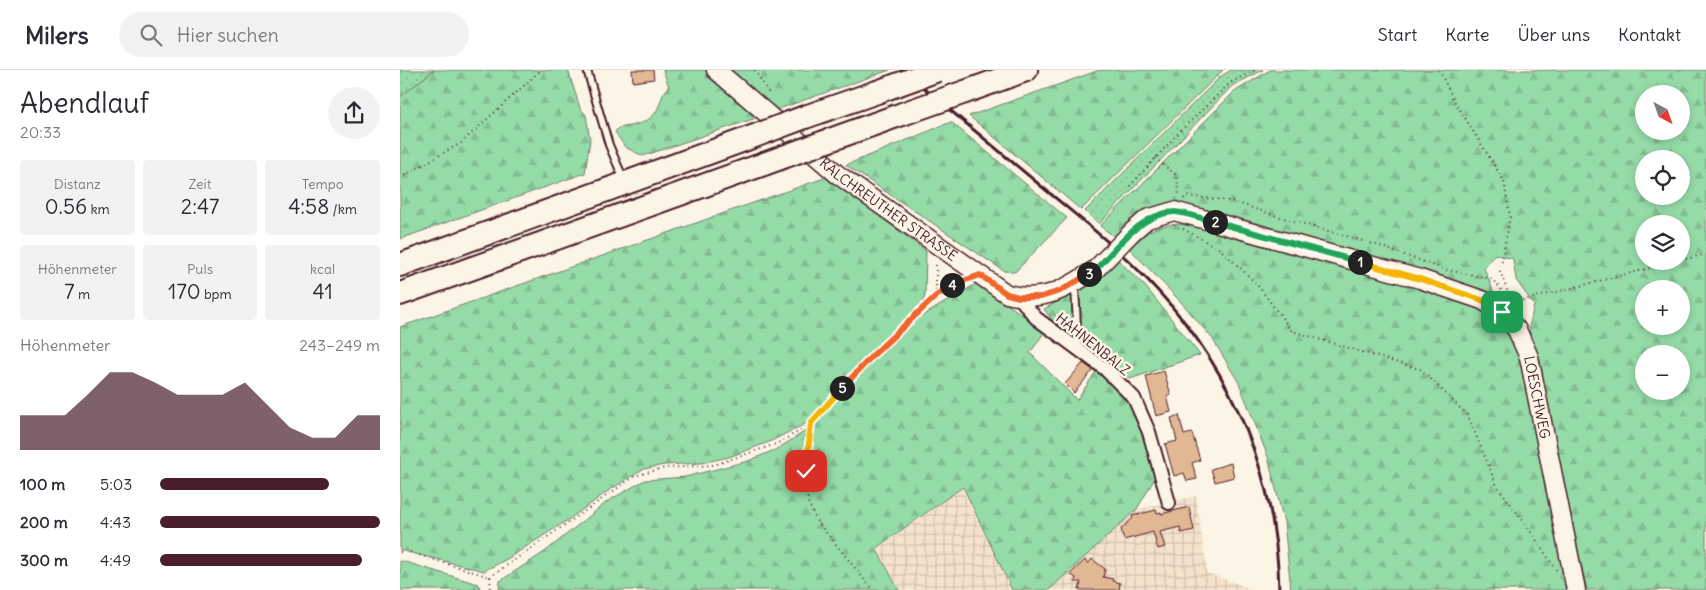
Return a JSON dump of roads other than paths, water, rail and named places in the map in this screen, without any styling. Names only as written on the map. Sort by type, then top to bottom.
[{"type":"highway","points":[[400,265],[938,70]]},
{"type":"highway","points":[[400,294],[1026,70]]},
{"type":"street","name":"KALCHREUTHER STRASSE","points":[[716,70],[836,174],[1007,294],[1019,297],[1041,297],[1060,291],[1096,269],[1147,219],[1174,211]]},
{"type":"street","name":"LOESCHWEG","points":[[1174,211],[1420,279],[1482,300],[1502,312],[1517,330],[1528,357],[1576,590]]},
{"type":"street","name":"HAHNENBALZ","points":[[1019,297],[1036,318],[1105,369],[1134,398],[1150,432],[1169,503]]},
{"type":"lane","points":[[587,70],[610,145],[625,183]]},
{"type":"lane","points":[[1075,283],[1078,348]]},
{"type":"railway","points":[[902,70],[1117,250],[1146,278],[1186,324],[1209,357],[1229,393],[1246,430],[1260,469],[1270,508],[1279,590]]}]
